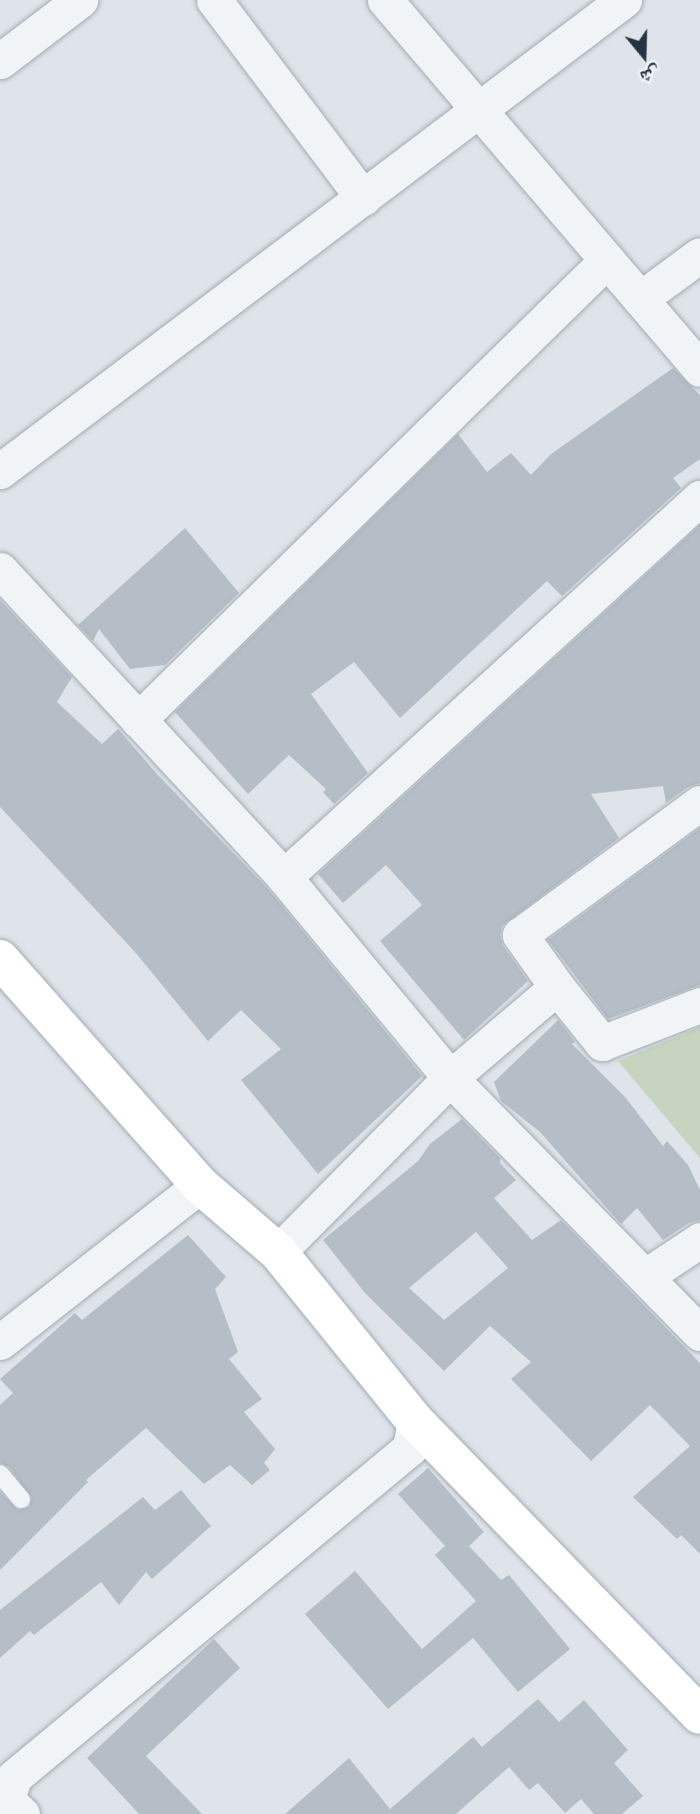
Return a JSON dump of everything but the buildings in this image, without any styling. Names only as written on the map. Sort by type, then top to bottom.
[{"type":"street","points":[[0,61],[80,0]]},
{"type":"street","points":[[214,0],[363,198]]},
{"type":"street","points":[[385,0],[700,369]]},
{"type":"street","points":[[0,471],[624,0]]},
{"type":"street","points":[[640,299],[700,255]]},
{"type":"street","points":[[138,720],[607,260]]},
{"type":"street","points":[[284,877],[700,498]]},
{"type":"street","points":[[0,570],[284,877],[450,1078],[700,1333]]},
{"type":"street","points":[[700,803],[520,935],[602,1043],[700,1005]]},
{"type":"street","points":[[0,959],[200,1185],[278,1252],[415,1420],[700,1715]]},
{"type":"street","points":[[278,1252],[450,1078],[557,987]]},
{"type":"street","points":[[0,1342],[200,1185]]},
{"type":"street","points":[[646,1276],[700,1240]]},
{"type":"street","points":[[22,1814],[12,1805],[8,1796],[14,1777],[410,1448],[415,1420]]},
{"type":"lane","points":[[0,1475],[20,1499]]},
{"type":"green space","points":[[700,1027],[700,1158],[618,1061]]}]
